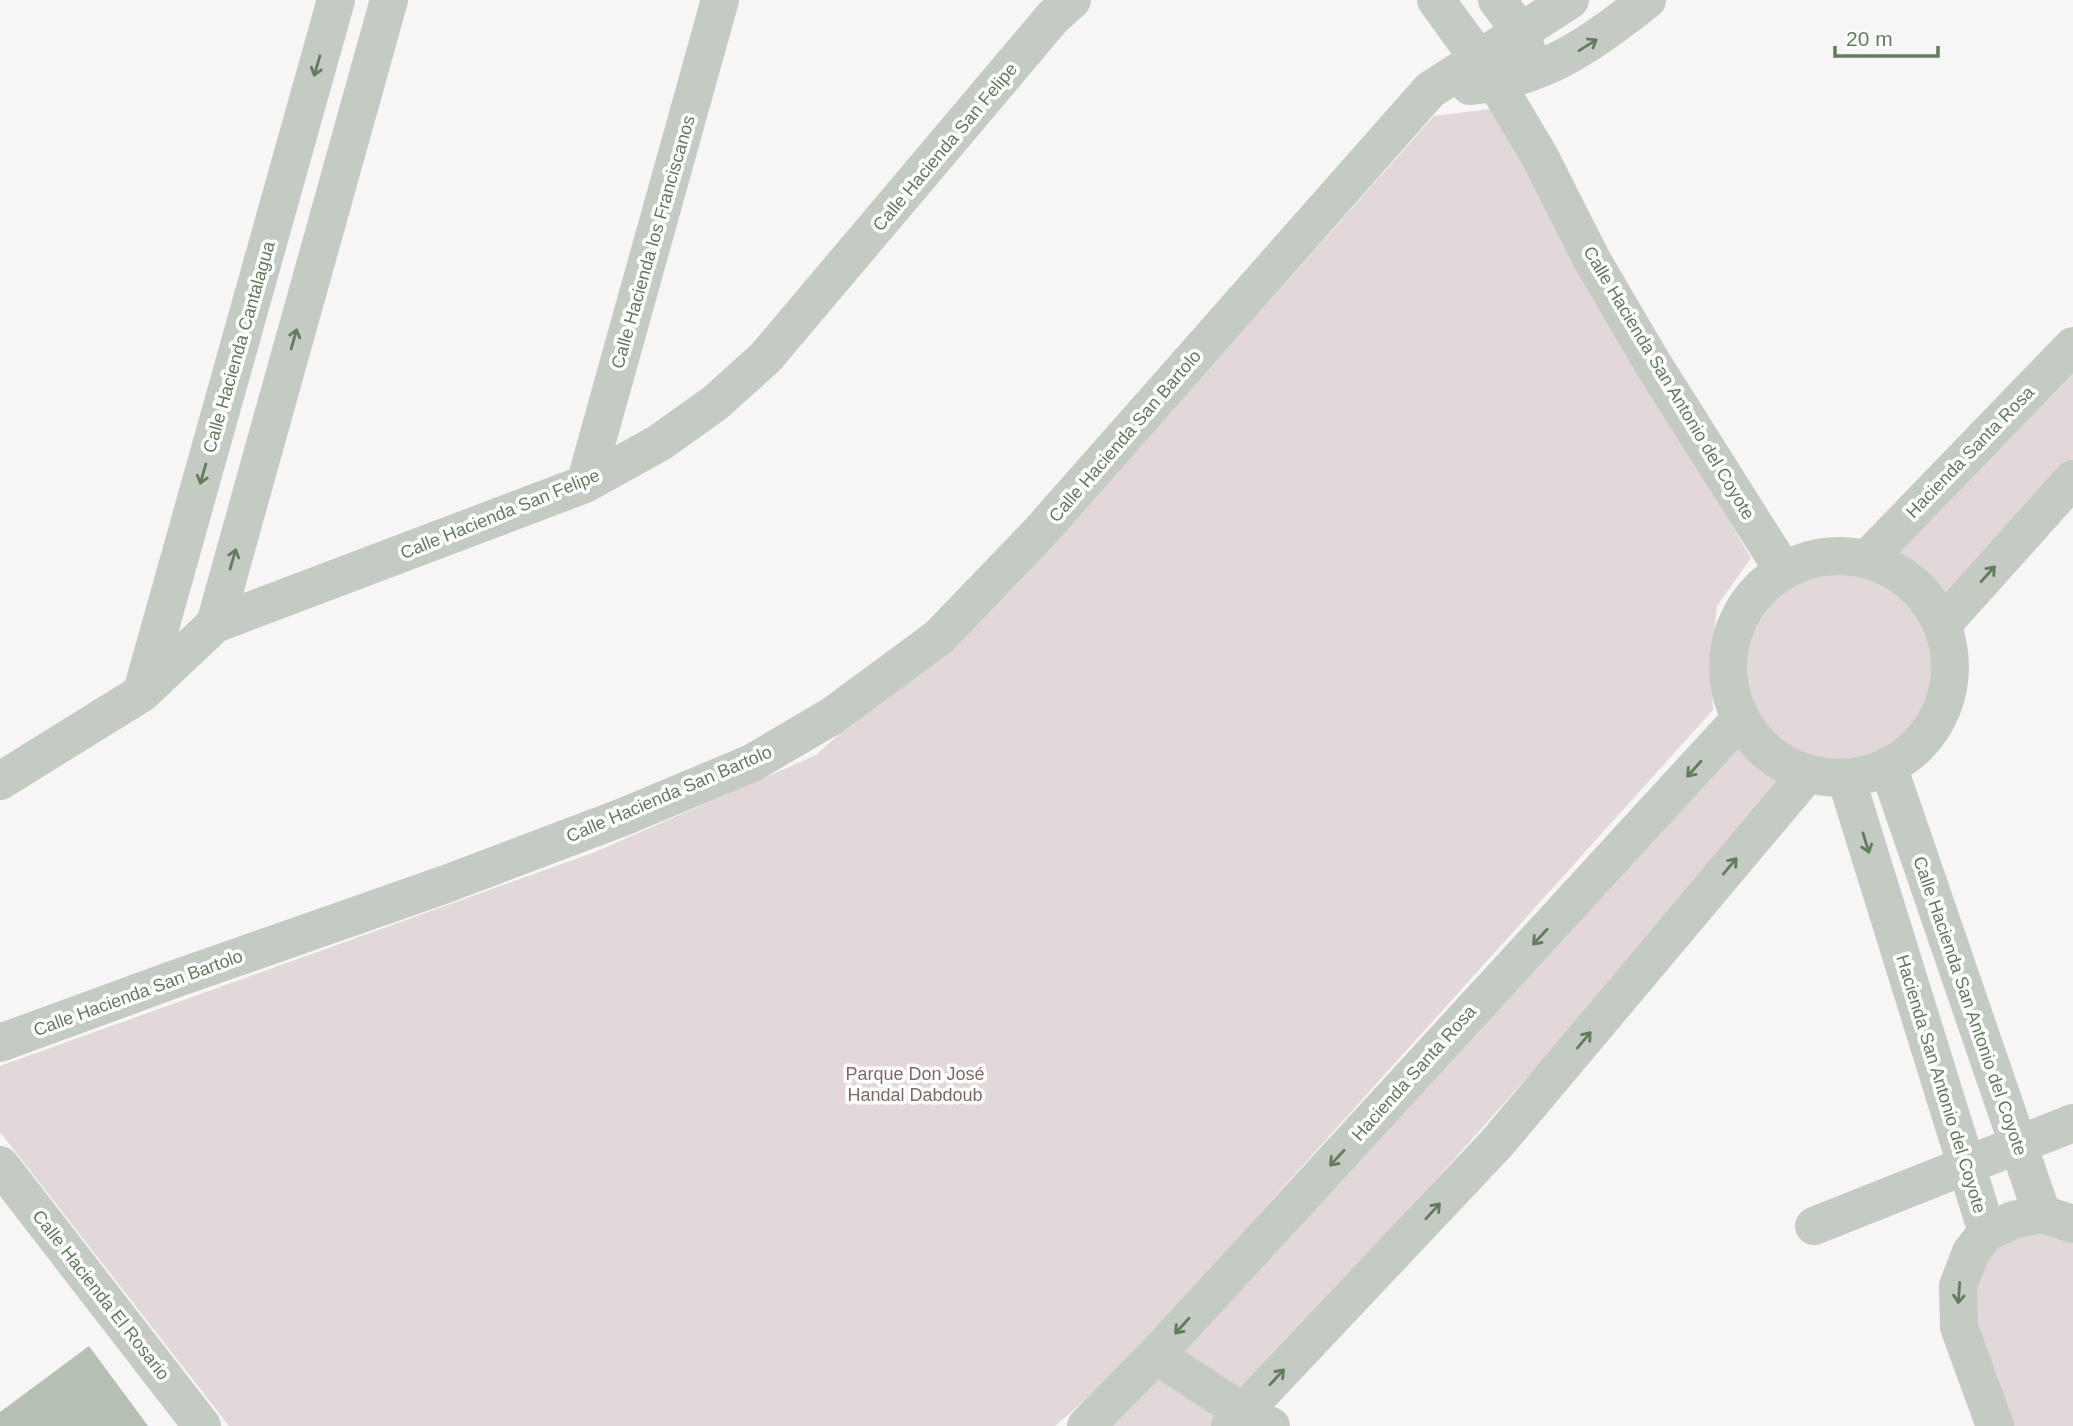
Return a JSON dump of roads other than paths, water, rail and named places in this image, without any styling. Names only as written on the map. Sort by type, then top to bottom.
[{"type":"street","name":"Calle Hacienda Cantalagua","points":[[142,693],[335,0]]},
{"type":"street","points":[[215,624],[389,0]]},
{"type":"street","name":"Calle Hacienda los Franciscanos","points":[[585,484],[720,0]]},
{"type":"street","name":"Calle Hacienda San Antonio del Coyote","points":[[1436,0],[1487,71],[1540,157],[1592,260],[1653,364],[1783,570]]},
{"type":"street","points":[[1497,0],[1520,31],[1533,72],[1540,157]]},
{"type":"street","points":[[1487,71],[1520,31],[1570,0]]},
{"type":"street","points":[[1487,71],[1533,72],[1585,47],[1647,0]]},
{"type":"street","name":"Calle Hacienda San Felipe","points":[[0,781],[142,693],[215,624],[585,484],[659,443],[715,403],[766,357],[1057,6]]},
{"type":"street","name":"Calle Hacienda San Bartolo","points":[[0,1043],[446,884],[624,817],[752,762],[832,716],[939,637],[1039,533],[1430,90],[1487,71]]},
{"type":"street","name":"Hacienda Santa Rosa","points":[[1867,559],[2073,346]]},
{"type":"street","points":[[1942,625],[2073,479]]},
{"type":"street","points":[[1839,555],[1867,559],[1899,573],[1908,580],[1925,595],[1942,625],[1950,666],[1950,680],[1943,706],[1930,731],[1911,751],[1888,766],[1846,778],[1808,773],[1781,762],[1757,743],[1740,719],[1730,692],[1727,664],[1731,635],[1743,610],[1755,594],[1783,570],[1810,559],[1839,555]]},
{"type":"street","name":"Hacienda Santa Rosa","points":[[1086,1426],[1156,1355],[1740,719]]},
{"type":"street","name":"Calle Hacienda San Antonio del Coyote","points":[[1888,766],[2017,1144],[2057,1219]]},
{"type":"street","points":[[1156,1355],[1248,1422],[1497,1143],[1808,773]]},
{"type":"street","name":"Hacienda San Antonio del Coyote","points":[[1846,778],[1987,1232],[1971,1252],[1958,1286],[1959,1327],[1995,1426]]},
{"type":"street","points":[[1814,1226],[2073,1123]]},
{"type":"street","name":"Calle Hacienda El Rosario","points":[[0,1165],[202,1426]]},
{"type":"street","points":[[1987,1232],[2013,1220],[2057,1219]]},
{"type":"park label","name":"Parque Don José Handal Dabdoub","points":[[915,1084]]}]
